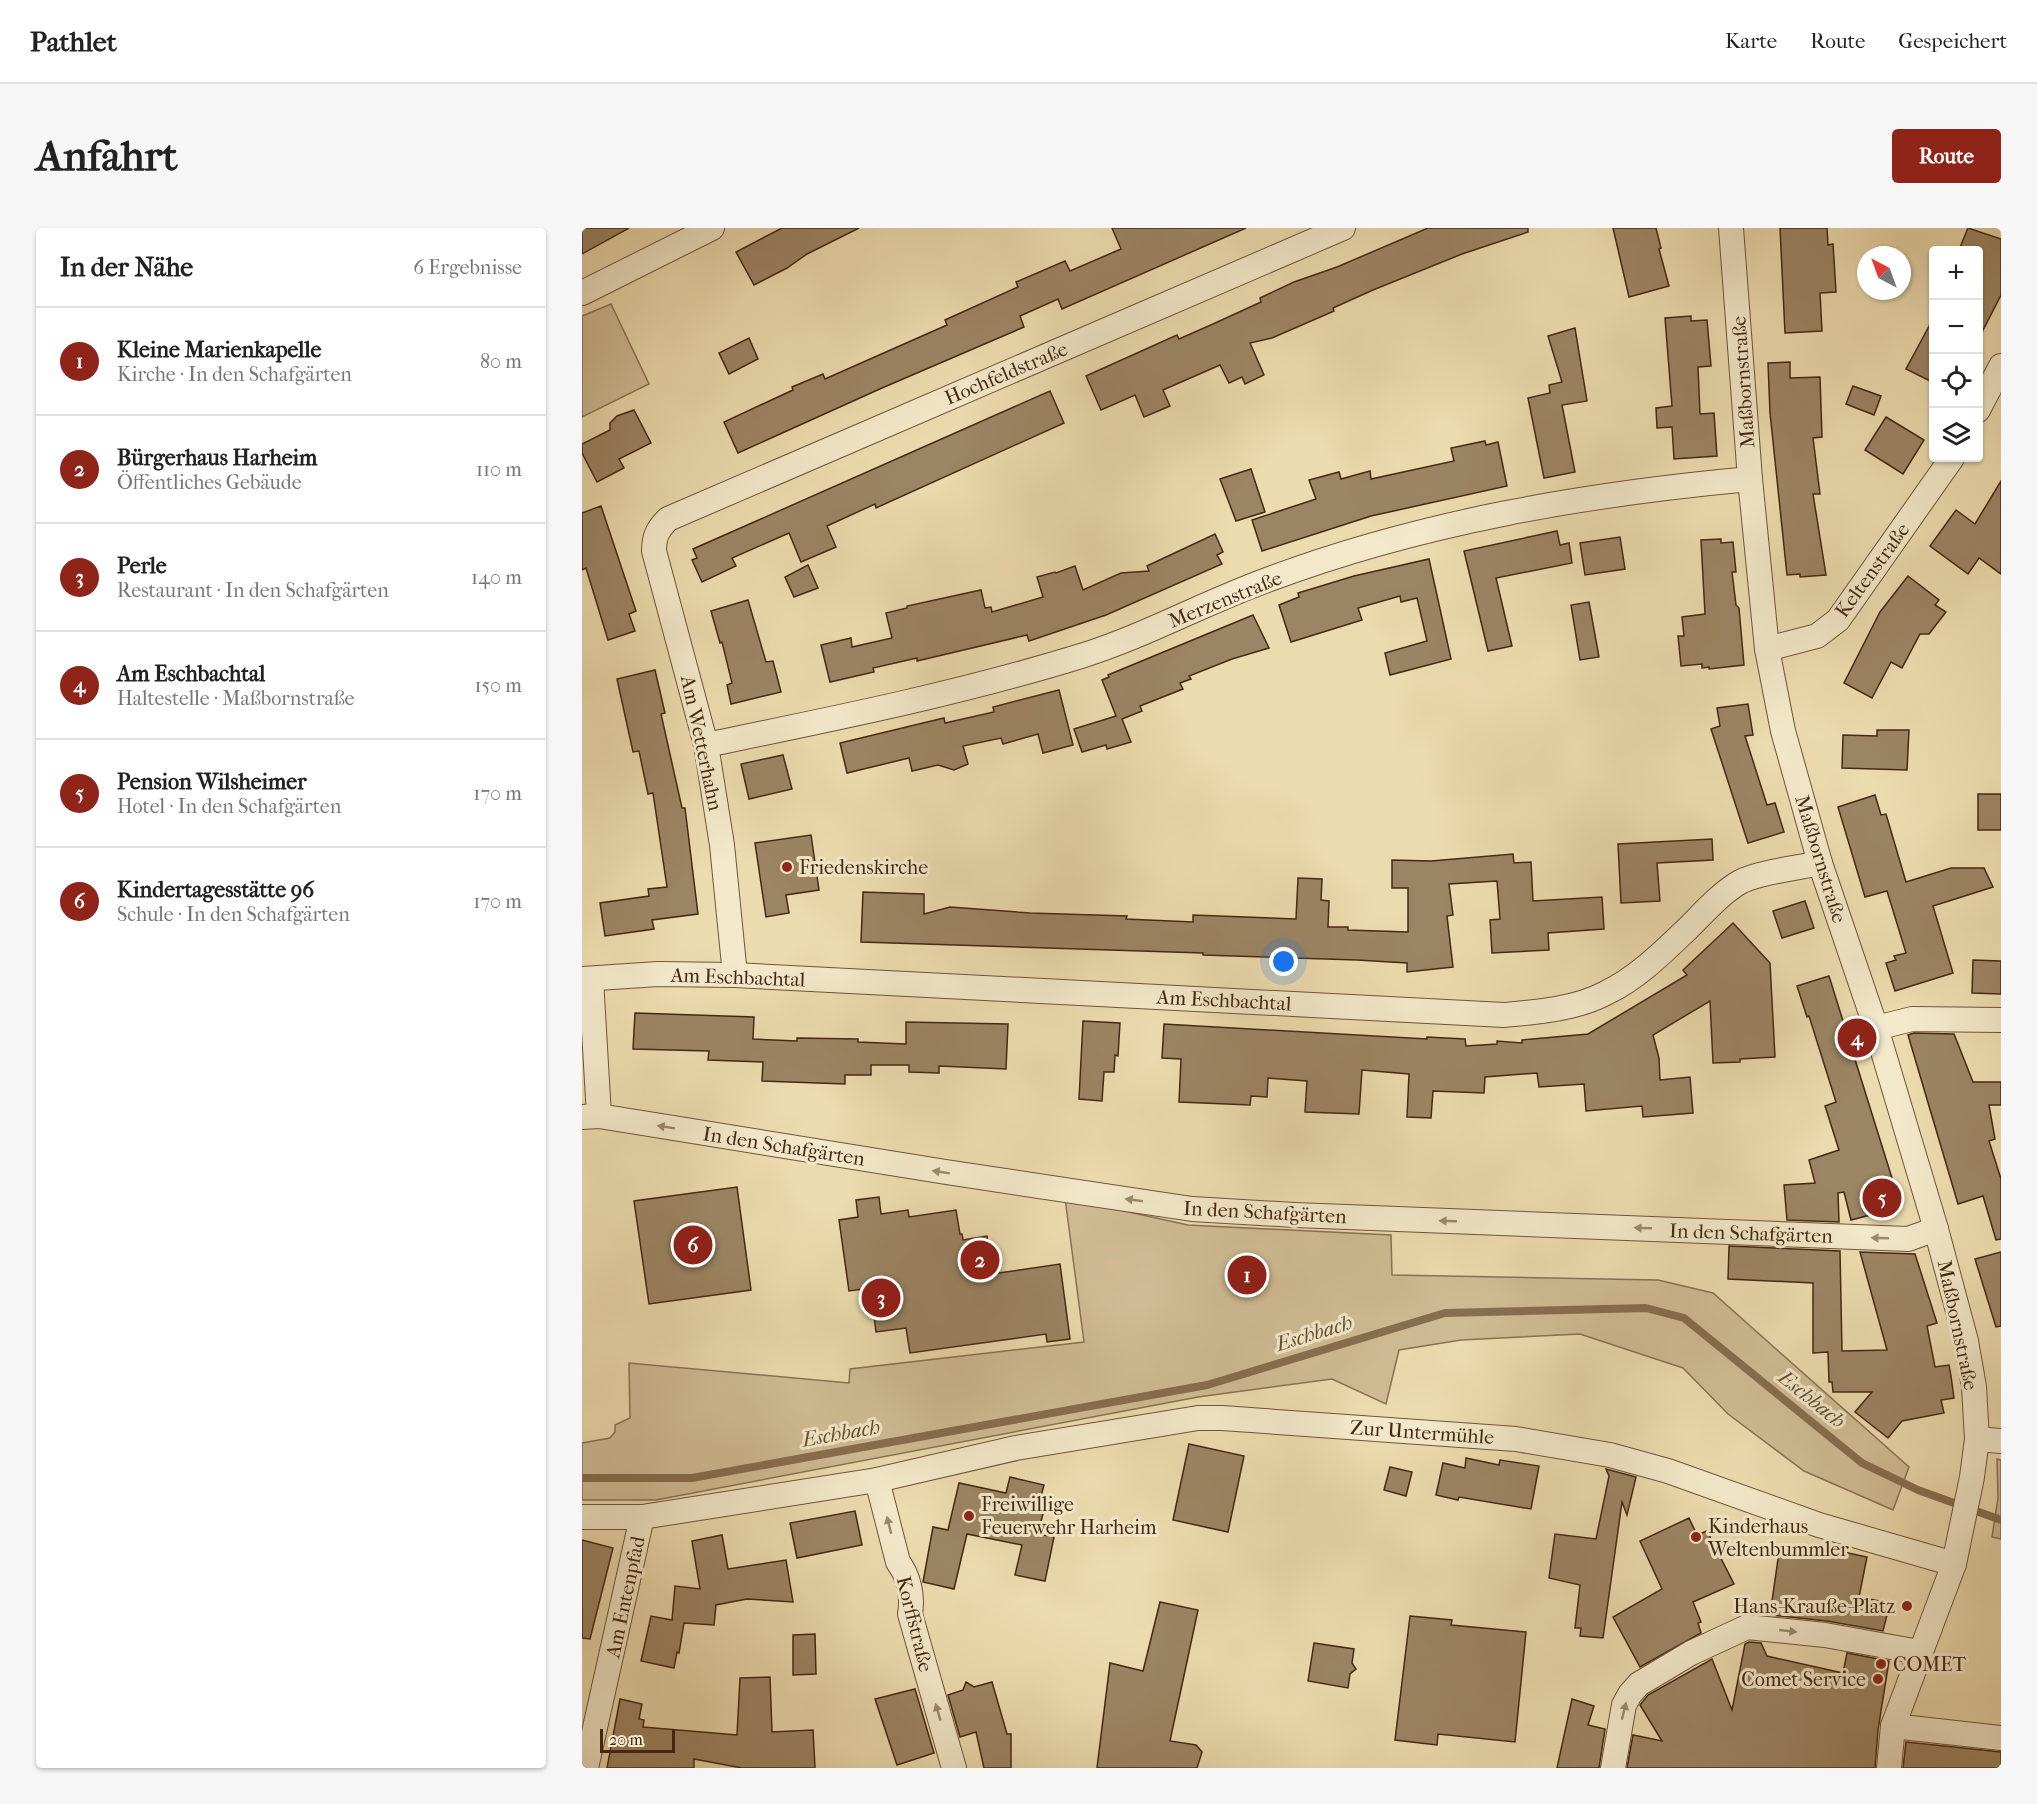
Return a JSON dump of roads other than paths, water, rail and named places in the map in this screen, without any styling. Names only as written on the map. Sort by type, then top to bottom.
[{"type":"street","points":[[582,293],[712,228]]},
{"type":"street","name":"Hochfeldstraße","points":[[668,519],[1343,228]]},
{"type":"street","name":"Maßbornstraße","points":[[1731,228],[1750,479],[1767,649],[1783,731],[1820,863],[1876,1028],[1936,1228],[1966,1341],[1974,1387],[1977,1439],[1960,1541],[1954,1564],[1893,1726],[1889,1768]]},
{"type":"street","points":[[1979,408],[2001,366]]},
{"type":"street","name":"Keltenstraße","points":[[1767,649],[1817,636],[1838,620],[1949,462]]},
{"type":"street","name":"Merzenstraße","points":[[706,745],[919,701],[1054,664],[1137,636],[1268,579],[1371,546],[1454,525],[1612,494],[1750,479]]},
{"type":"street","name":"Am Wetterhahn","points":[[668,519],[659,528],[654,538],[654,551],[706,745],[722,845],[735,975]]},
{"type":"street","name":"Am Eschbachtal","points":[[586,979],[658,974],[735,975],[1504,1015],[1540,1012],[1605,994],[1630,978],[1659,956],[1717,901],[1741,882],[1753,877],[1820,863]]},
{"type":"street","name":"In den Schafgärten","points":[[586,979],[591,1117],[1192,1209],[1908,1239],[1936,1228]]},
{"type":"street","points":[[1876,1028],[1912,1019],[2001,1020]]},
{"type":"street","name":"Zur Untermühle","points":[[877,1480],[1016,1448],[1198,1418],[1516,1439],[1611,1455],[1668,1471],[1819,1525],[1954,1564]]},
{"type":"street","points":[[1977,1439],[2001,1441]]},
{"type":"street","name":"Am Entenpfad","points":[[585,1768],[642,1517],[877,1480]]},
{"type":"street","name":"Korffstraße","points":[[877,1480],[898,1562],[905,1572],[912,1601],[910,1614],[954,1768]]},
{"type":"street","points":[[582,1517],[642,1517]]},
{"type":"street","points":[[1613,1768],[1624,1705],[1639,1684],[1691,1653],[1747,1627],[1825,1635],[1919,1652]]},
{"type":"street","points":[[1893,1726],[2001,1738]]},
{"type":"waterway","name":"Eschbach","points":[[582,1478],[692,1478],[1207,1385],[1445,1313],[1646,1308],[1684,1318],[1862,1463],[1918,1490],[2001,1520]]},
{"type":"place","name":"Friedenskirche","points":[[787,867]]},
{"type":"place","name":"Am Eschbachtal","points":[[1857,1038]]},
{"type":"place","name":"Pension Wilsheimer","points":[[1882,1198]]},
{"type":"place","name":"Kindertagesstätte 96","points":[[693,1245]]},
{"type":"place","name":"Bürgerhaus Harheim","points":[[980,1260]]},
{"type":"place","name":"Kleine Marienkapelle","points":[[1247,1275]]},
{"type":"place","name":"Perle","points":[[881,1298]]},
{"type":"place","name":"Freiwillige Feuerwehr Harheim","points":[[969,1516]]},
{"type":"place","name":"Kinderhaus Weltenbummler","points":[[1696,1537]]},
{"type":"place","name":"Hans-Krauße-Platz","points":[[1907,1606]]},
{"type":"place","name":"COMET","points":[[1881,1664]]},
{"type":"place","name":"Comet Service","points":[[1878,1679]]}]
